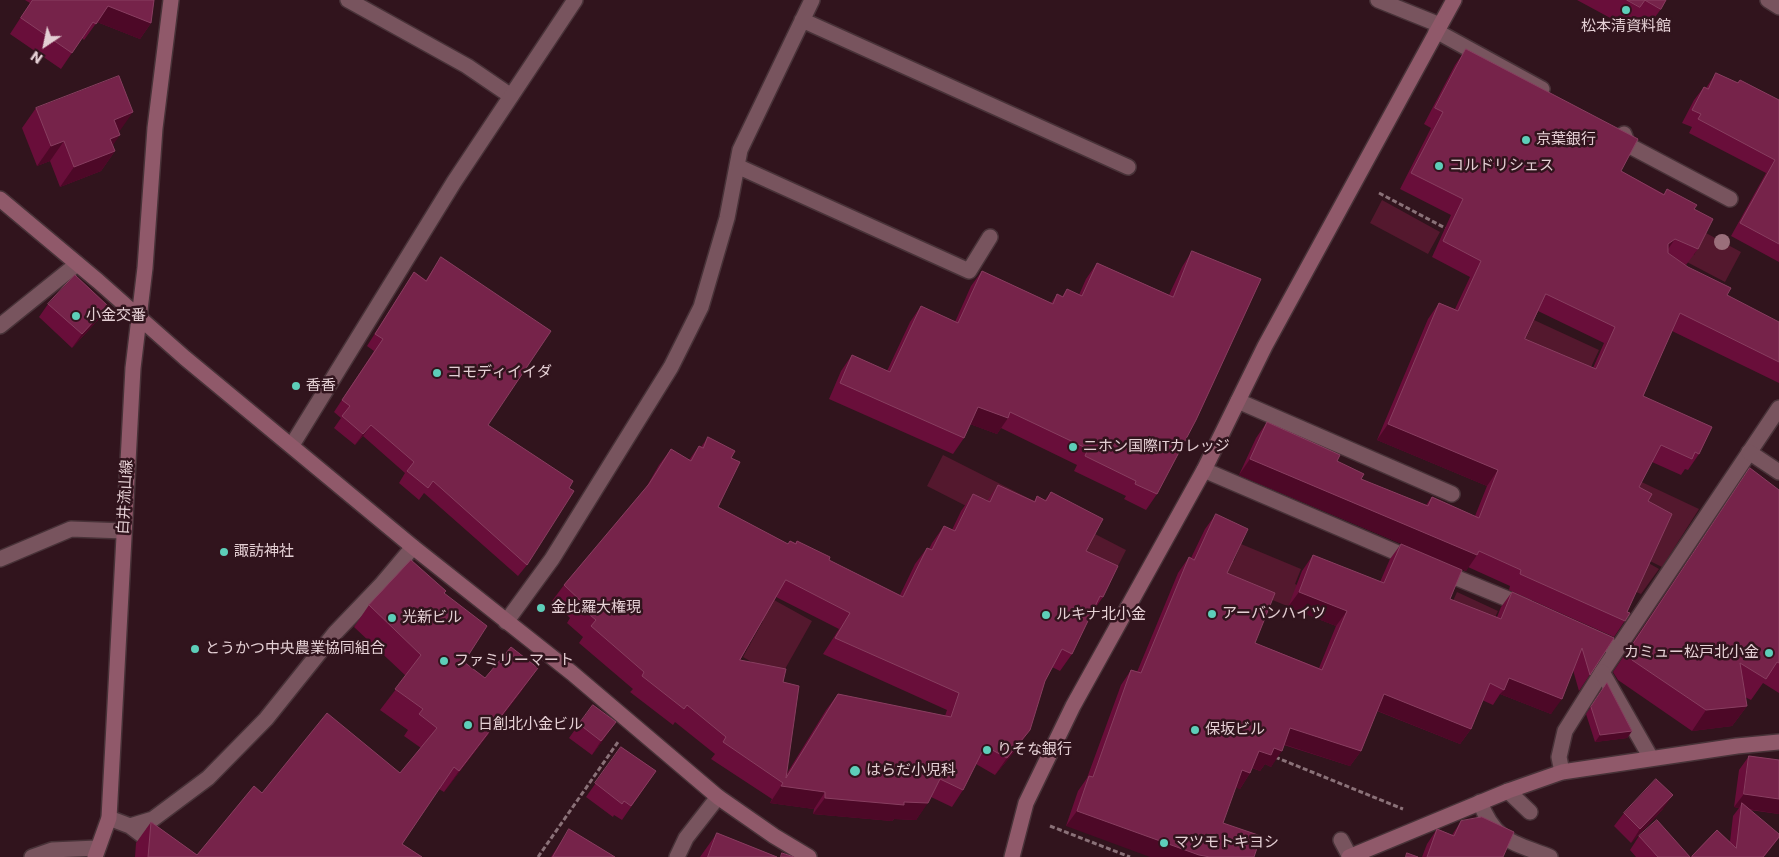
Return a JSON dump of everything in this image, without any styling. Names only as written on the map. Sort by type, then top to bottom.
[{"type":"street","name":"白井流山線","points":[[96,852],[109,818],[133,368],[155,128],[171,0]]},
{"type":"street","points":[[348,0],[467,66],[511,96]]},
{"type":"street","points":[[292,445],[454,182],[575,0]]},
{"type":"street","points":[[506,622],[552,559],[671,367],[701,307],[727,218],[740,150],[812,0]]},
{"type":"street","points":[[1378,0],[1438,28],[1555,96]]},
{"type":"street","points":[[1012,857],[1026,803],[1073,706],[1204,470],[1265,346],[1454,0]]},
{"type":"street","points":[[1768,0],[1779,7]]},
{"type":"street","points":[[802,20],[1128,166]]},
{"type":"street","points":[[1607,124],[1624,134],[1628,145],[1730,198]]},
{"type":"street","points":[[737,166],[969,271],[990,237]]},
{"type":"street","points":[[0,200],[139,316],[186,358],[506,622],[572,673],[718,797],[774,836],[809,857]]},
{"type":"street","points":[[0,326],[77,264]]},
{"type":"street","points":[[1238,401],[1452,494]]},
{"type":"street","points":[[1562,772],[1559,757],[1566,731],[1617,649],[1779,408]]},
{"type":"street","points":[[1749,452],[1779,472]]},
{"type":"street","points":[[1204,470],[1538,612]]},
{"type":"street","points":[[0,559],[71,529],[124,531]]},
{"type":"street","points":[[130,826],[153,819],[208,778],[266,719],[335,633],[381,585],[414,546]]},
{"type":"street","points":[[1573,629],[1617,649]]},
{"type":"street","points":[[1602,672],[1651,758]]},
{"type":"street","points":[[1341,840],[1350,857],[1480,802],[1562,772],[1737,746],[1779,742]]},
{"type":"street","points":[[1508,791],[1530,812]]},
{"type":"street","points":[[677,857],[686,838],[718,797]]},
{"type":"street","points":[[1480,802],[1487,821],[1498,835],[1550,857]]},
{"type":"street","points":[[109,818],[130,826],[171,857]]},
{"type":"street","points":[[32,857],[52,850],[75,847],[96,852]]},
{"type":"path","points":[[1379,193],[1454,232]]},
{"type":"path","points":[[538,857],[631,724]]},
{"type":"path","points":[[1274,757],[1406,810]]},
{"type":"path","points":[[1050,826],[1130,857]]},
{"type":"shaded area","points":[[1382,200],[1440,232],[1428,254],[1370,223]]},
{"type":"shaded area","points":[[1706,233],[1741,252],[1725,282],[1685,261],[1690,252],[1694,255]]},
{"type":"shaded area","points":[[1534,320],[1599,350],[1585,380],[1520,351]]},
{"type":"shaded area","points":[[943,455],[1040,504],[1003,508],[985,499],[978,512],[927,486]]},
{"type":"shaded area","points":[[1614,469],[1699,509],[1662,567],[1648,560]]},
{"type":"shaded area","points":[[1095,534],[1126,550],[1110,582],[1078,565]]},
{"type":"shaded area","points":[[1241,544],[1301,569],[1295,584],[1301,587],[1292,608],[1197,569],[1205,549],[1234,561]]},
{"type":"shaded area","points":[[1631,553],[1659,569],[1641,594],[1622,586]]},
{"type":"shaded area","points":[[718,569],[812,621],[780,678],[743,657],[763,621],[707,590]]},
{"type":"shaded area","points":[[1457,592],[1498,611],[1488,632],[1443,623]]},
{"type":"building","points":[[33,0],[154,0],[151,23],[108,6],[96,24],[93,22],[72,53],[21,18]]},
{"type":"building","points":[[1627,0],[1645,0],[1640,7]]},
{"type":"building","points":[[1645,0],[1666,0],[1661,9]]},
{"type":"building","points":[[1466,49],[1638,139],[1621,171],[1664,195],[1667,189],[1697,205],[1694,209],[1713,219],[1698,249],[1675,239],[1668,244],[1668,253],[1688,267],[1731,288],[1727,295],[1779,322],[1779,362],[1680,313],[1643,396],[1712,427],[1699,454],[1695,452],[1692,459],[1661,445],[1639,487],[1652,494],[1648,501],[1672,514],[1627,612],[1630,613],[1625,621],[1520,574],[1521,570],[1479,551],[1477,555],[1250,459],[1267,422],[1340,455],[1337,461],[1364,474],[1361,479],[1428,506],[1432,497],[1479,518],[1498,470],[1388,424],[1439,303],[1458,311],[1481,261],[1443,241],[1463,199],[1411,173],[1443,112],[1435,108]],"holes":[[[1546,294],[1615,327],[1596,369],[1525,339]]]},
{"type":"building","points":[[1716,73],[1738,83],[1740,80],[1779,100],[1779,244],[1740,223],[1775,160],[1698,119],[1701,114],[1692,110],[1704,87],[1708,89]]},
{"type":"building","points":[[119,76],[133,112],[114,120],[120,135],[110,139],[115,151],[74,167],[64,141],[51,146],[36,108]]},
{"type":"building","points":[[1192,251],[1261,279],[1196,420],[1157,494],[1135,484],[1136,481],[1085,456],[1088,449],[1010,412],[1008,418],[978,407],[964,438],[840,383],[852,355],[890,372],[921,306],[958,323],[982,271],[1053,304],[1057,294],[1063,297],[1067,289],[1082,296],[1097,263],[1173,297]]},
{"type":"building","points":[[441,257],[551,331],[488,425],[573,481],[569,488],[574,491],[527,565],[433,481],[428,488],[407,471],[414,462],[371,425],[363,434],[342,416],[350,406],[342,400],[383,339],[375,334],[414,272],[426,281]]},
{"type":"building","points":[[75,275],[108,306],[82,334],[48,304]]},
{"type":"building","points":[[708,437],[735,451],[731,458],[740,462],[718,507],[788,544],[790,541],[796,544],[797,541],[830,557],[829,560],[903,597],[927,548],[932,550],[944,526],[955,531],[973,494],[990,502],[998,485],[1035,502],[1037,496],[1046,501],[1051,492],[1103,519],[1086,551],[1118,566],[1103,597],[1100,596],[1072,654],[1062,649],[1045,681],[1030,730],[1007,758],[985,746],[963,790],[940,779],[928,803],[904,802],[904,805],[825,798],[825,792],[781,786],[783,783],[723,742],[726,737],[687,705],[684,709],[642,676],[644,672],[591,626],[596,620],[579,606],[582,602],[564,585],[649,484],[671,449],[691,461],[699,446],[703,448]],"holes":[[[786,580],[850,613],[835,638],[959,693],[951,717],[838,694],[786,778],[799,686],[783,682],[786,669],[740,660]]]},
{"type":"building","points":[[1750,468],[1779,490],[1779,663],[1777,662],[1766,679],[1740,663],[1747,706],[1706,710],[1632,660],[1628,652]]},
{"type":"building","points":[[1216,514],[1248,529],[1227,573],[1275,593],[1255,643],[1322,670],[1347,611],[1299,592],[1313,555],[1384,583],[1401,544],[1462,570],[1450,599],[1501,619],[1512,592],[1614,638],[1590,675],[1582,648],[1562,699],[1509,678],[1504,690],[1490,683],[1471,729],[1384,694],[1361,751],[1290,728],[1282,751],[1274,748],[1271,755],[1259,751],[1250,773],[1242,770],[1223,823],[1261,836],[1254,857],[1210,857],[1199,855],[1077,811],[1089,776],[1093,777],[1131,670],[1141,673],[1189,557],[1194,560]]},
{"type":"building","points":[[411,560],[446,591],[444,593],[487,626],[464,662],[485,678],[511,647],[538,668],[459,771],[454,767],[402,844],[422,857],[148,857],[151,822],[197,855],[254,786],[262,793],[327,713],[400,773],[437,728],[419,714],[423,709],[395,689],[421,655],[369,605]]},
{"type":"building","points":[[1607,683],[1632,731],[1600,735],[1591,707]]},
{"type":"building","points":[[593,705],[616,722],[601,741],[579,724]]},
{"type":"building","points":[[621,747],[656,771],[631,806],[624,801],[622,804],[595,783]]},
{"type":"building","points":[[1749,756],[1779,760],[1779,799],[1744,794]]},
{"type":"building","points":[[1656,779],[1673,795],[1640,829],[1624,813]]},
{"type":"building","points":[[1742,803],[1779,834],[1779,837],[1763,857],[1692,857],[1717,830],[1736,848]]},
{"type":"building","points":[[1482,817],[1514,832],[1503,857],[1427,857],[1437,829],[1454,836],[1461,821]]},
{"type":"building","points":[[1657,820],[1690,857],[1658,857],[1639,836]]},
{"type":"building","points":[[569,829],[615,857],[553,857]]},
{"type":"building","points":[[717,833],[777,857],[708,857]]},
{"type":"building","points":[[782,853],[794,857],[781,857]]},
{"type":"building","points":[[1407,853],[1418,857],[1406,857]]},
{"type":"place","name":"松本清資料館","points":[[1626,10]]},
{"type":"place","name":"京葉銀行","points":[[1526,140]]},
{"type":"place","name":"コルドリシェス","points":[[1439,166]]},
{"type":"place","name":"小金交番","points":[[76,316]]},
{"type":"place","name":"コモディイイダ","points":[[437,373]]},
{"type":"place","name":"香香","points":[[296,386]]},
{"type":"place","name":"ニホン国際ITカレッジ","points":[[1073,447]]},
{"type":"place","name":"諏訪神社","points":[[224,552]]},
{"type":"place","name":"金比羅大権現","points":[[541,608]]},
{"type":"place","name":"アーバンハイツ","points":[[1212,614]]},
{"type":"place","name":"ルキナ北小金","points":[[1046,615]]},
{"type":"place","name":"光新ビル","points":[[392,618]]},
{"type":"place","name":"とうかつ中央農業協同組合","points":[[195,649]]},
{"type":"place","name":"カミュー松戸北小金","points":[[1769,653]]},
{"type":"place","name":"ファミリーマート","points":[[444,661]]},
{"type":"place","name":"日創北小金ビル","points":[[468,725]]},
{"type":"place","name":"保坂ビル","points":[[1195,730]]},
{"type":"place","name":"りそな銀行","points":[[987,750]]},
{"type":"place","name":"はらだ小児科","points":[[855,771]]},
{"type":"place","name":"マツモトキヨシ","points":[[1164,843]]}]
